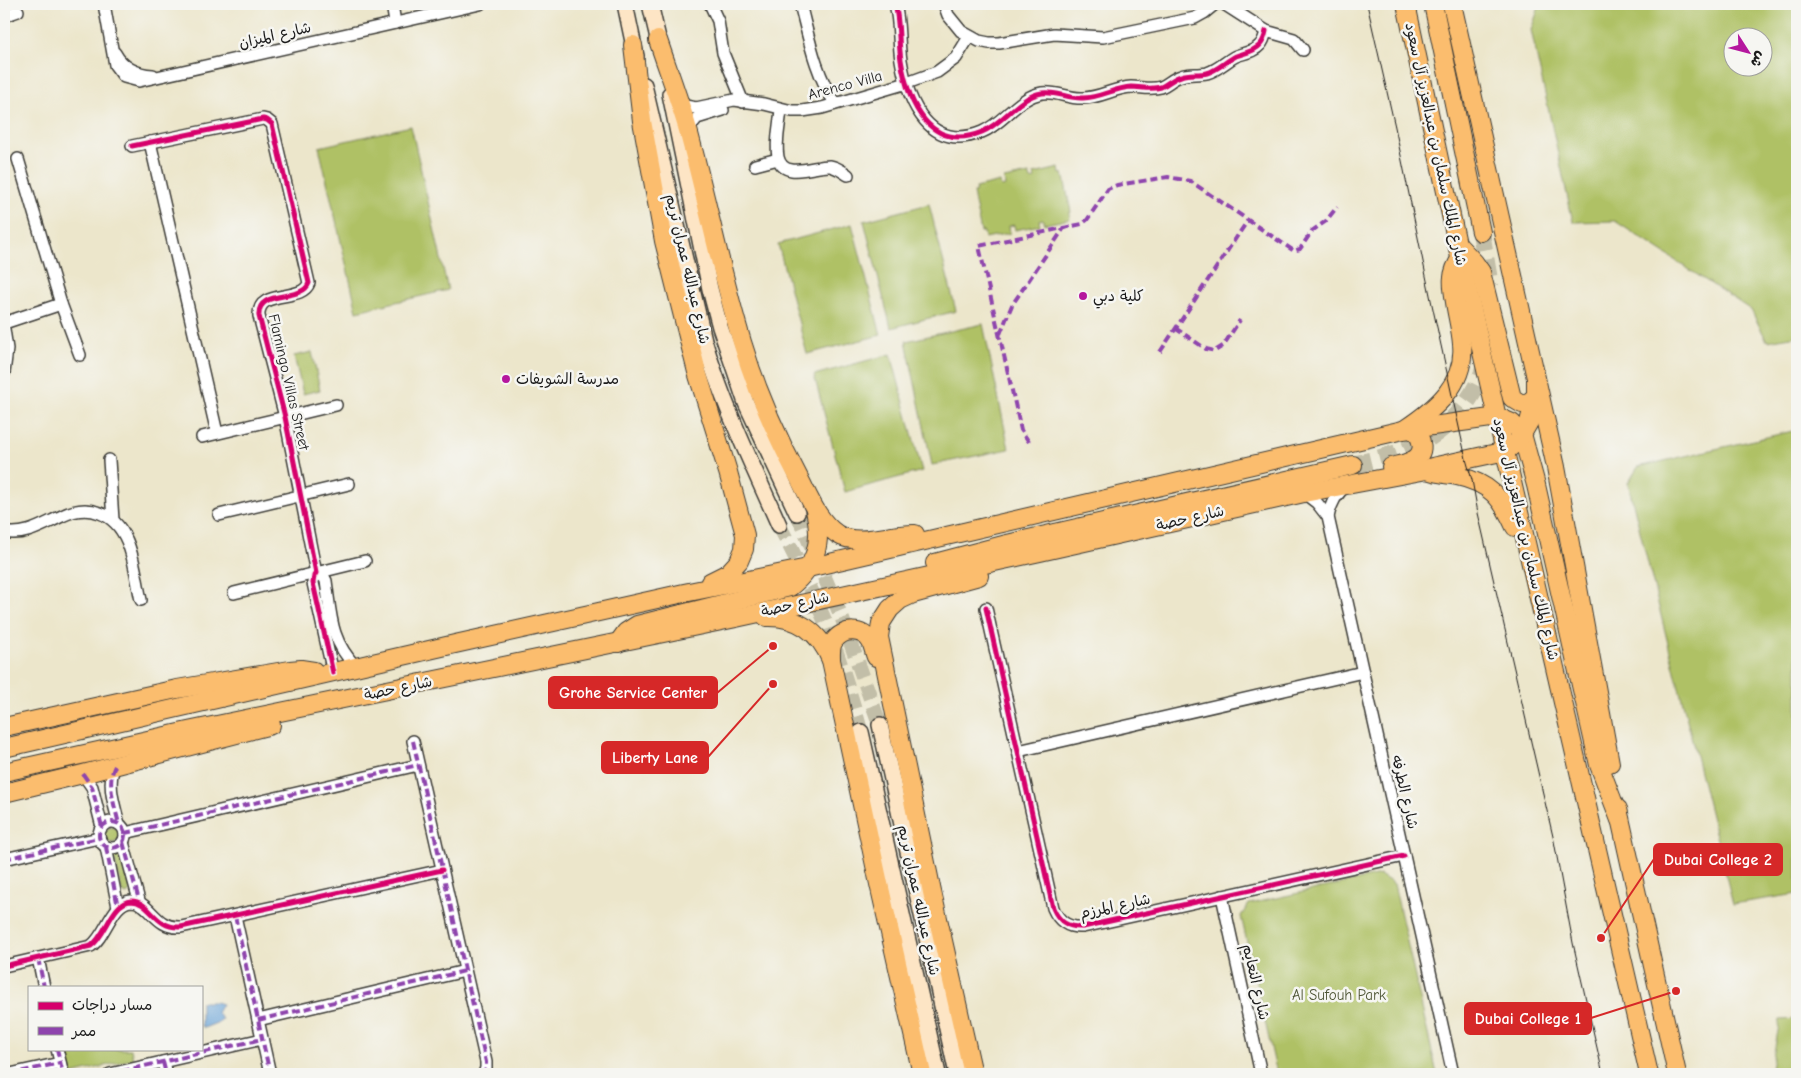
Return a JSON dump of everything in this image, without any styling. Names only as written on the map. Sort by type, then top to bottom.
[{"type":"main road","name":"شارع عبدالله عمران تريم","points":[[625,4],[633,45],[653,119],[714,376],[728,412],[779,525]]},
{"type":"main road","name":"شارع عبدالله عمران تريم","points":[[650,4],[710,289],[720,328],[746,403],[797,514]]},
{"type":"main road","name":"شارع الملك سلمان بن عبدالعزيز آل سعود","points":[[1406,4],[1459,252],[1648,1074]]},
{"type":"main road","points":[[1433,4],[1481,232]]},
{"type":"main road","points":[[1452,4],[1566,519],[1620,820],[1677,1074]]},
{"type":"main road","points":[[618,643],[626,632],[637,625],[790,587],[808,568],[815,555],[819,525],[815,510],[775,428],[742,344],[722,272],[688,129],[658,40]]},
{"type":"main road","points":[[633,45],[642,121],[664,241],[697,372],[745,535],[744,549],[739,561],[728,573],[684,593]]},
{"type":"main road","points":[[1355,483],[1376,472],[1417,458],[1421,451],[1422,442],[1420,437],[1407,430],[1440,402],[1451,389],[1460,370],[1462,345],[1452,277],[1459,252],[1474,262],[1483,278],[1512,398],[1522,404],[1529,402],[1536,388]]},
{"type":"main road","points":[[1506,451],[1518,441],[1531,416],[1536,388]]},
{"type":"main road","points":[[1498,417],[1512,423],[1522,434],[1533,472],[1599,765],[1620,820]]},
{"type":"main road","name":"شارع حصة","points":[[4,748],[684,593],[808,568],[1407,430],[1498,417]]},
{"type":"main road","name":"شارع حصة","points":[[4,772],[188,731],[736,618],[1304,493],[1427,470],[1432,467],[1506,451]]},
{"type":"main road","points":[[1511,477],[1512,463],[1520,457],[1526,459],[1533,472]]},
{"type":"main road","points":[[864,589],[895,574],[1007,544],[1353,465]]},
{"type":"main road","points":[[1427,470],[1472,480],[1495,494],[1507,510],[1532,567]]},
{"type":"main road","points":[[815,510],[837,534],[848,539],[859,540],[914,534],[932,539]]},
{"type":"main road","points":[[973,1074],[879,637],[882,623],[890,609],[900,600],[913,594],[1002,569],[1040,552]]},
{"type":"main road","points":[[736,618],[775,617],[788,618],[800,622],[818,636],[831,660],[922,1074]]},
{"type":"main road","points":[[831,660],[833,642],[838,636],[845,632],[860,632],[871,643],[882,676],[888,684]]},
{"type":"main road","points":[[5,725],[177,689],[290,670],[301,669],[328,674]]},
{"type":"main road","points":[[4,793],[312,715],[326,708],[331,702]]},
{"type":"main road","name":"شارع عبدالله عمران تريم","points":[[880,725],[957,1074]]},
{"type":"main road","name":"شارع عبدالله عمران تريم","points":[[861,732],[938,1074]]},
{"type":"street","name":"شارع الميزان","points":[[104,4],[115,65],[124,77],[139,81],[480,4]]},
{"type":"street","points":[[392,4],[395,23]]},
{"type":"street","points":[[710,4],[718,21],[723,53],[742,102]]},
{"type":"street","points":[[800,4],[817,66],[835,103]]},
{"type":"street","points":[[895,4],[900,27],[901,62],[918,112],[925,122],[935,130],[946,135],[959,137],[977,134],[993,126],[1032,96],[1043,93],[1073,98],[1092,98],[1122,88],[1153,89],[1179,76],[1207,73],[1236,56],[1256,48],[1261,44],[1266,31]]},
{"type":"street","points":[[944,4],[953,24],[969,37],[989,43],[1054,34],[1103,36],[1186,20],[1204,13],[1215,4]]},
{"type":"street","points":[[1224,4],[1266,31],[1294,39],[1303,50]]},
{"type":"street","points":[[4,16],[18,11]]},
{"type":"street","name":"Arenco Villa","points":[[680,105],[696,108],[731,100],[764,104],[782,110],[812,110],[907,83],[937,72],[947,66],[960,53],[969,37]]},
{"type":"street","name":"Arenco Villa","points":[[688,129],[697,118],[742,102]]},
{"type":"street","points":[[782,110],[777,150],[778,159],[781,164],[791,170],[832,166],[848,175]]},
{"type":"street","name":"Flamingo Villas Street","points":[[132,146],[263,119],[272,124],[309,283],[308,287],[302,291],[265,302],[259,312],[285,417],[301,496],[316,573],[313,583],[329,634],[328,674]]},
{"type":"street","points":[[150,142],[217,433]]},
{"type":"street","points":[[18,159],[61,304],[80,355]]},
{"type":"street","points":[[755,165],[778,159]]},
{"type":"street","points":[[4,323],[61,304]]},
{"type":"street","points":[[4,329],[7,349],[4,373]]},
{"type":"street","name":"Flamingo Villas Street","points":[[202,437],[336,405]]},
{"type":"street","points":[[109,460],[113,520]]},
{"type":"street","points":[[1328,517],[1332,502],[1341,489],[1355,483]]},
{"type":"street","points":[[219,515],[349,484]]},
{"type":"street","name":"شارع الطرفه","points":[[1304,493],[1317,503],[1328,517],[1453,1074]]},
{"type":"street","points":[[4,532],[15,534],[32,530],[62,515],[79,510],[97,512],[113,520],[124,534],[128,542],[141,600]]},
{"type":"street","points":[[234,593],[365,561]]},
{"type":"street","name":"شارع المرزم","points":[[986,608],[1053,908],[1061,922],[1075,928],[1083,927],[1404,856]]},
{"type":"street","name":"Flamingo Villas Street","points":[[329,634],[356,667]]},
{"type":"street","points":[[1018,751],[1363,672]]},
{"type":"street","points":[[413,741],[486,1062],[484,1074]]},
{"type":"street","points":[[102,837],[108,823],[122,833],[418,765]]},
{"type":"street","points":[[115,766],[112,771],[111,782],[140,904]]},
{"type":"street","points":[[83,774],[92,787],[118,907]]},
{"type":"street","points":[[102,837],[114,848],[122,833]]},
{"type":"street","points":[[4,859],[102,837]]},
{"type":"street","points":[[4,966],[81,950],[91,946],[100,938],[118,907],[127,902],[140,904],[160,922],[176,927],[235,916],[442,870]]},
{"type":"street","name":"شارع النعايم","points":[[1222,896],[1261,1074]]},
{"type":"street","points":[[235,916],[270,1074]]},
{"type":"street","points":[[38,958],[44,986]]},
{"type":"street","points":[[258,1020],[465,971]]},
{"type":"street","points":[[110,1074],[262,1039]]},
{"type":"street","points":[[10,1074],[61,1068],[57,1050]]},
{"type":"street","points":[[163,1062],[166,1074]]},
{"type":"green space","points":[[1540,4],[1797,4],[1797,336],[1767,341],[1751,310],[1615,221],[1573,222],[1531,30]]},
{"type":"green space","points":[[411,126],[448,290],[357,311],[319,147]]},
{"type":"green space","points":[[1059,168],[1060,174],[1063,173],[1071,212],[1069,213],[1070,219],[1045,224],[1043,219],[1039,220],[1040,225],[1015,230],[1014,225],[1009,226],[1010,233],[985,238],[984,232],[981,232],[973,193],[976,192],[975,188],[1000,182],[1001,187],[1005,186],[1004,179],[1029,174],[1031,180],[1035,179],[1034,174]]},
{"type":"green space","points":[[929,204],[956,311],[891,328],[864,221]]},
{"type":"green space","points":[[852,224],[881,335],[807,354],[778,244]]},
{"type":"green space","points":[[983,324],[1009,449],[932,465],[906,341]]},
{"type":"green space","points":[[312,352],[320,390],[303,394],[294,356]]},
{"type":"green space","points":[[891,354],[922,471],[845,492],[814,375]]},
{"type":"green space","points":[[1797,430],[1797,894],[1733,904],[1628,483],[1638,467]]},
{"type":"green space","points":[[112,827],[120,835],[112,843],[104,835]]},
{"type":"green space","points":[[117,854],[121,855],[130,888],[127,894],[122,892],[114,858]]},
{"type":"green space","name":"Al Sufouh Park","points":[[1380,875],[1394,884],[1437,1074],[1277,1074],[1241,916],[1249,904]]},
{"type":"green space","points":[[1797,1019],[1797,1074],[1770,1074],[1780,1020]]},
{"type":"green space","points":[[66,1050],[131,1050],[133,1059],[72,1074]]},
{"type":"water","points":[[202,1002],[222,1004],[217,1013],[222,1019],[204,1028],[202,1027]]},
{"type":"tunnel","points":[[1481,232],[1490,286]]},
{"type":"tunnel","points":[[1353,465],[1412,447],[1429,438],[1458,413],[1480,380],[1487,362],[1493,324]]},
{"type":"tunnel","points":[[797,513],[842,618],[880,725]]},
{"type":"tunnel","points":[[779,525],[827,626],[861,732]]},
{"type":"tram line","points":[[1367,4],[1478,513],[1554,841],[1573,943],[1603,1074]]},
{"type":"marked path","points":[[1029,442],[1021,430],[979,246],[1082,224],[1087,220],[1108,189],[1117,185],[1168,177],[1190,181],[1294,251],[1300,249],[1312,231],[1326,221],[1337,207]]},
{"type":"marked path","points":[[1160,352],[1248,220]]},
{"type":"marked path","points":[[1000,334],[1012,305],[1064,228]]},
{"type":"marked path","points":[[1175,328],[1206,349],[1215,351],[1223,346],[1240,320]]},
{"type":"marked path","points":[[413,741],[486,1062],[484,1074]]},
{"type":"marked path","points":[[125,833],[418,765]]},
{"type":"marked path","points":[[115,766],[112,773],[111,787],[119,824]]},
{"type":"marked path","points":[[83,774],[92,787],[102,827]]},
{"type":"marked path","points":[[112,822],[121,826],[125,835],[121,844],[112,848],[103,844],[99,835],[103,826],[112,822]]},
{"type":"marked path","points":[[4,859],[99,838]]},
{"type":"marked path","points":[[123,842],[140,904]]},
{"type":"marked path","points":[[106,847],[118,907]]},
{"type":"marked path","points":[[235,916],[270,1074]]},
{"type":"marked path","points":[[38,958],[44,986]]},
{"type":"marked path","points":[[258,1020],[465,971]]},
{"type":"marked path","points":[[110,1074],[262,1039]]},
{"type":"marked path","points":[[57,1050],[63,1074]]},
{"type":"marked path","points":[[163,1062],[166,1074]]},
{"type":"marked path","points":[[10,1074],[60,1063]]},
{"type":"cycle path","points":[[895,4],[901,60],[909,92],[925,120],[935,130],[948,136],[964,137],[982,132],[997,123],[1033,95],[1052,93],[1089,98],[1131,87],[1157,88],[1181,76],[1207,73],[1236,56],[1258,47],[1266,31]]},
{"type":"cycle path","points":[[132,146],[263,119],[272,124],[309,283],[305,289],[298,293],[265,302],[260,307],[259,316],[285,417],[316,573],[313,583],[333,673]]},
{"type":"cycle path","points":[[986,608],[1053,908],[1058,917],[1068,925],[1083,927],[1404,856]]},
{"type":"cycle path","points":[[4,966],[91,946],[101,935],[119,907],[131,901],[143,905],[165,924],[181,927],[442,870]]},
{"type":"place","name":"كلية دبي","points":[[1083,296]]},
{"type":"place","name":"مدرسة الشويفات","points":[[506,379]]},
{"type":"place","name":"Grohe Service Center","points":[[773,646]]},
{"type":"place","name":"Liberty Lane","points":[[773,684]]},
{"type":"place","name":"Dubai College 2","points":[[1601,938]]},
{"type":"place","name":"Dubai College 1","points":[[1676,991]]}]
